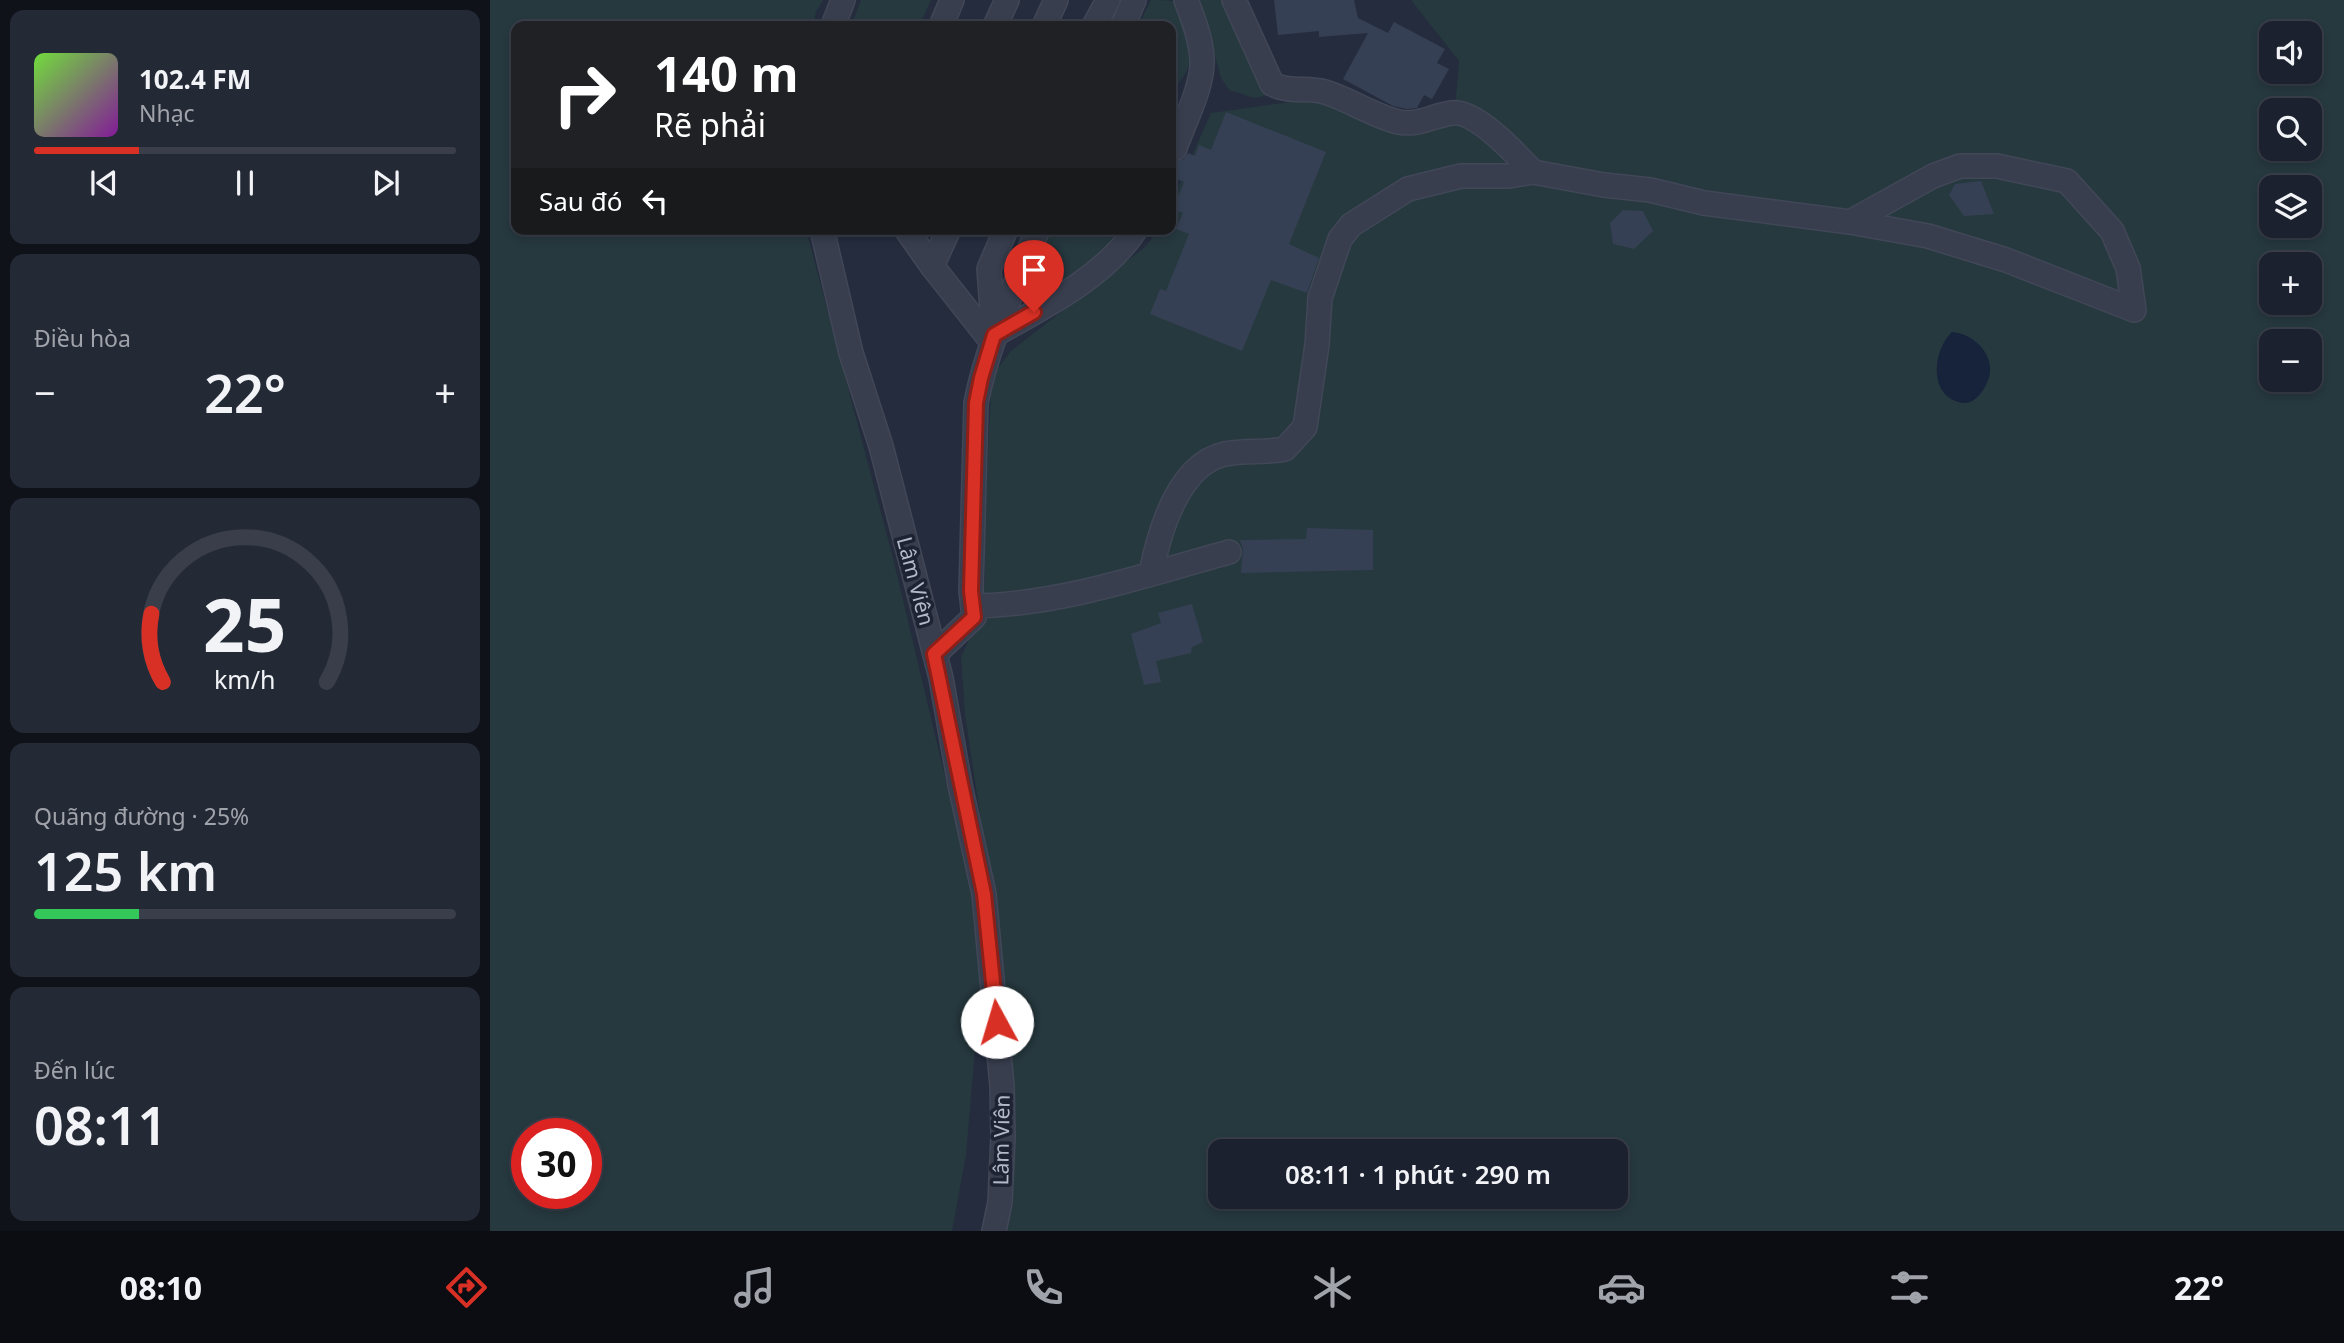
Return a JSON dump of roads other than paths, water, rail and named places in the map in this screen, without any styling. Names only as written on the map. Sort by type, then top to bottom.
[{"type":"street","points":[[835,21],[844,0]]},
{"type":"street","points":[[942,21],[952,0]]},
{"type":"street","points":[[997,21],[1007,0]]},
{"type":"street","points":[[1046,21],[1056,0]]},
{"type":"street","points":[[1097,21],[1108,0]]},
{"type":"street","points":[[1125,21],[1134,0]]},
{"type":"street","points":[[1176,145],[1201,78],[1199,39],[1186,0]]},
{"type":"street","points":[[1234,0],[1272,84],[1279,88],[1323,91],[1371,113],[1403,123],[1461,113],[1491,132],[1533,172]]},
{"type":"street","points":[[1151,573],[1159,536],[1179,491],[1200,467],[1222,454],[1285,449],[1305,427],[1317,345],[1320,298],[1340,239],[1350,225],[1408,189],[1461,176],[1509,176],[1533,172],[1650,190],[1704,203],[1850,222],[1928,236],[1961,246],[2006,260],[2134,310],[2128,268],[2112,231],[2067,181],[1997,166],[1960,166],[1933,176],[1850,222]]},
{"type":"street","name":"Lâm Viên","points":[[823,235],[851,353],[881,446],[934,654],[984,894],[1002,1086],[1000,1202],[994,1231]]},
{"type":"street","points":[[910,235],[932,266],[993,338]]},
{"type":"street","points":[[932,266],[946,235]]},
{"type":"street","points":[[993,338],[989,269],[1003,235]]},
{"type":"street","points":[[934,654],[974,617],[971,591],[976,403],[993,338],[1036,235]]},
{"type":"street","points":[[993,338],[1054,301],[1108,262],[1131,235]]},
{"type":"street","points":[[973,606],[1008,606],[1042,601],[1229,552]]},
{"type":"water","points":[[1952,332],[1966,336],[1979,345],[1990,364],[1985,387],[1978,397],[1969,402],[1952,400],[1939,384],[1937,373],[1940,351]]}]
